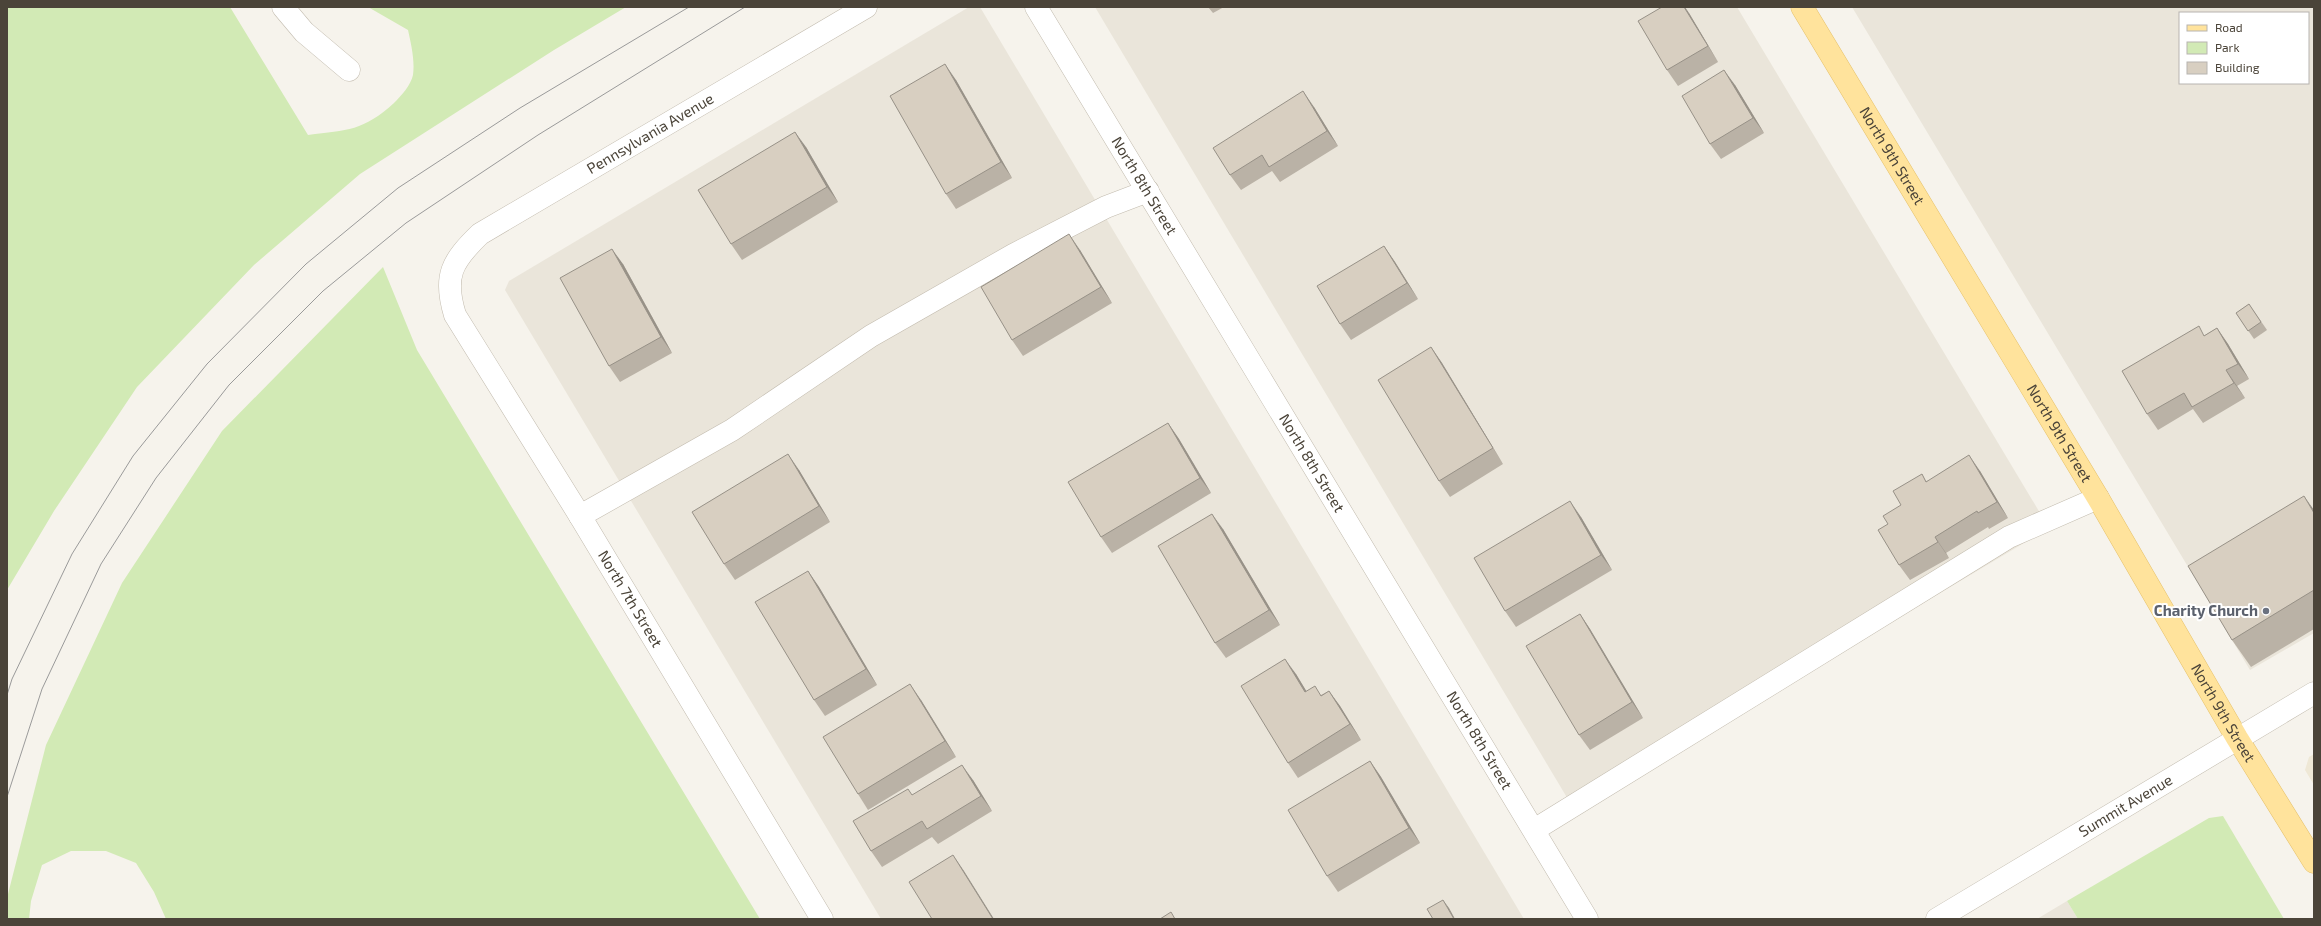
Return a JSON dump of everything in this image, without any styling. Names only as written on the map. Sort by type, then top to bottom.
[{"type":"main road","name":"North 9th Street","points":[[1802,7],[2098,498],[2237,738],[2314,862]]},
{"type":"street","points":[[283,7],[304,32],[349,70]]},
{"type":"street","name":"Pennsylvania Avenue","points":[[450,276],[460,253],[480,234],[866,7]]},
{"type":"street","name":"North 8th Street","points":[[1036,7],[1587,919]]},
{"type":"street","points":[[580,516],[732,430],[878,332],[1013,255],[1106,207],[1148,191]]},
{"type":"street","name":"North 7th Street","points":[[450,276],[449,295],[455,315],[580,516],[822,919]]},
{"type":"street","points":[[1534,830],[2009,537],[2098,498]]},
{"type":"street","name":"Summit Avenue","points":[[1937,919],[2314,693]]},
{"type":"shaded area","points":[[969,7],[980,7],[1524,919],[881,919],[505,290],[509,281]]},
{"type":"shaded area","points":[[1095,7],[1737,7],[2049,528],[1575,811]]},
{"type":"shaded area","points":[[1852,7],[2314,7],[2314,633],[2250,670]]},
{"type":"shaded area","points":[[2314,754],[2314,785],[2305,770],[2309,757]]},
{"type":"shaded area","points":[[2067,901],[2078,919],[2037,919]]},
{"type":"green space","points":[[7,7],[230,7],[308,135],[345,130],[364,124],[394,103],[403,94],[410,83],[413,75],[413,64],[408,30],[368,7],[626,7],[554,50],[360,174],[254,265],[137,387],[54,511],[7,590]]},
{"type":"green space","points":[[383,267],[417,350],[760,919],[166,919],[154,892],[136,863],[106,851],[71,851],[42,865],[31,901],[29,919],[7,919],[7,898],[46,745],[122,583],[222,431]]},
{"type":"green space","points":[[2223,816],[2284,919],[2078,919],[2067,901],[2209,818]]},
{"type":"building","points":[[1662,7],[1684,7],[1708,46],[1667,70],[1638,21]]},
{"type":"building","points":[[945,64],[1001,162],[946,194],[890,96]]},
{"type":"building","points":[[1724,70],[1753,118],[1710,144],[1682,96]]},
{"type":"building","points":[[1303,91],[1327,131],[1269,167],[1262,155],[1230,175],[1213,148]]},
{"type":"building","points":[[795,132],[827,187],[731,244],[698,190]]},
{"type":"building","points":[[1069,234],[1101,287],[1012,340],[981,287]]},
{"type":"building","points":[[1384,246],[1407,283],[1340,324],[1317,286]]},
{"type":"building","points":[[612,249],[661,337],[609,366],[560,278]]},
{"type":"building","points":[[2249,304],[2261,322],[2248,331],[2236,313]]},
{"type":"building","points":[[2199,326],[2204,336],[2217,328],[2238,364],[2226,370],[2234,383],[2192,407],[2184,393],[2147,414],[2122,371]]},
{"type":"building","points":[[1431,347],[1493,448],[1439,481],[1378,380]]},
{"type":"building","points":[[1168,423],[1200,478],[1101,537],[1068,482]]},
{"type":"building","points":[[788,454],[819,506],[724,564],[692,512]]},
{"type":"building","points":[[1969,455],[1997,502],[1978,513],[1977,511],[1935,537],[1938,542],[1899,565],[1878,530],[1888,524],[1883,516],[1901,505],[1893,491],[1922,474],[1926,482]]},
{"type":"building","points":[[2304,496],[2314,513],[2314,590],[2232,640],[2188,566]]},
{"type":"building","points":[[1570,501],[1601,555],[1505,611],[1474,558]]},
{"type":"building","points":[[1212,514],[1269,610],[1215,643],[1158,546]]},
{"type":"building","points":[[808,571],[866,669],[814,700],[755,602]]},
{"type":"building","points":[[1580,614],[1632,702],[1579,735],[1526,646]]},
{"type":"building","points":[[1285,659],[1305,692],[1315,686],[1321,696],[1329,691],[1350,724],[1288,763],[1241,686]]},
{"type":"building","points":[[910,684],[945,741],[858,794],[823,737]]},
{"type":"building","points":[[1370,761],[1409,828],[1327,876],[1288,810]]},
{"type":"building","points":[[962,765],[981,796],[927,829],[922,821],[871,851],[853,821],[908,789],[912,795]]},
{"type":"building","points":[[953,855],[993,919],[932,919],[909,882]]},
{"type":"building","points":[[1443,900],[1454,919],[1433,919],[1427,909]]},
{"type":"building","points":[[1171,912],[1175,919],[1160,919]]},
{"type":"tram line","points":[[7,695],[12,679],[72,554],[133,456],[207,364],[306,264],[398,188],[520,108],[689,7]]},
{"type":"tram line","points":[[7,797],[42,689],[101,564],[156,478],[229,385],[323,291],[406,223],[538,135],[745,7]]},
{"type":"place","name":"Charity Church","points":[[2266,611]]}]
